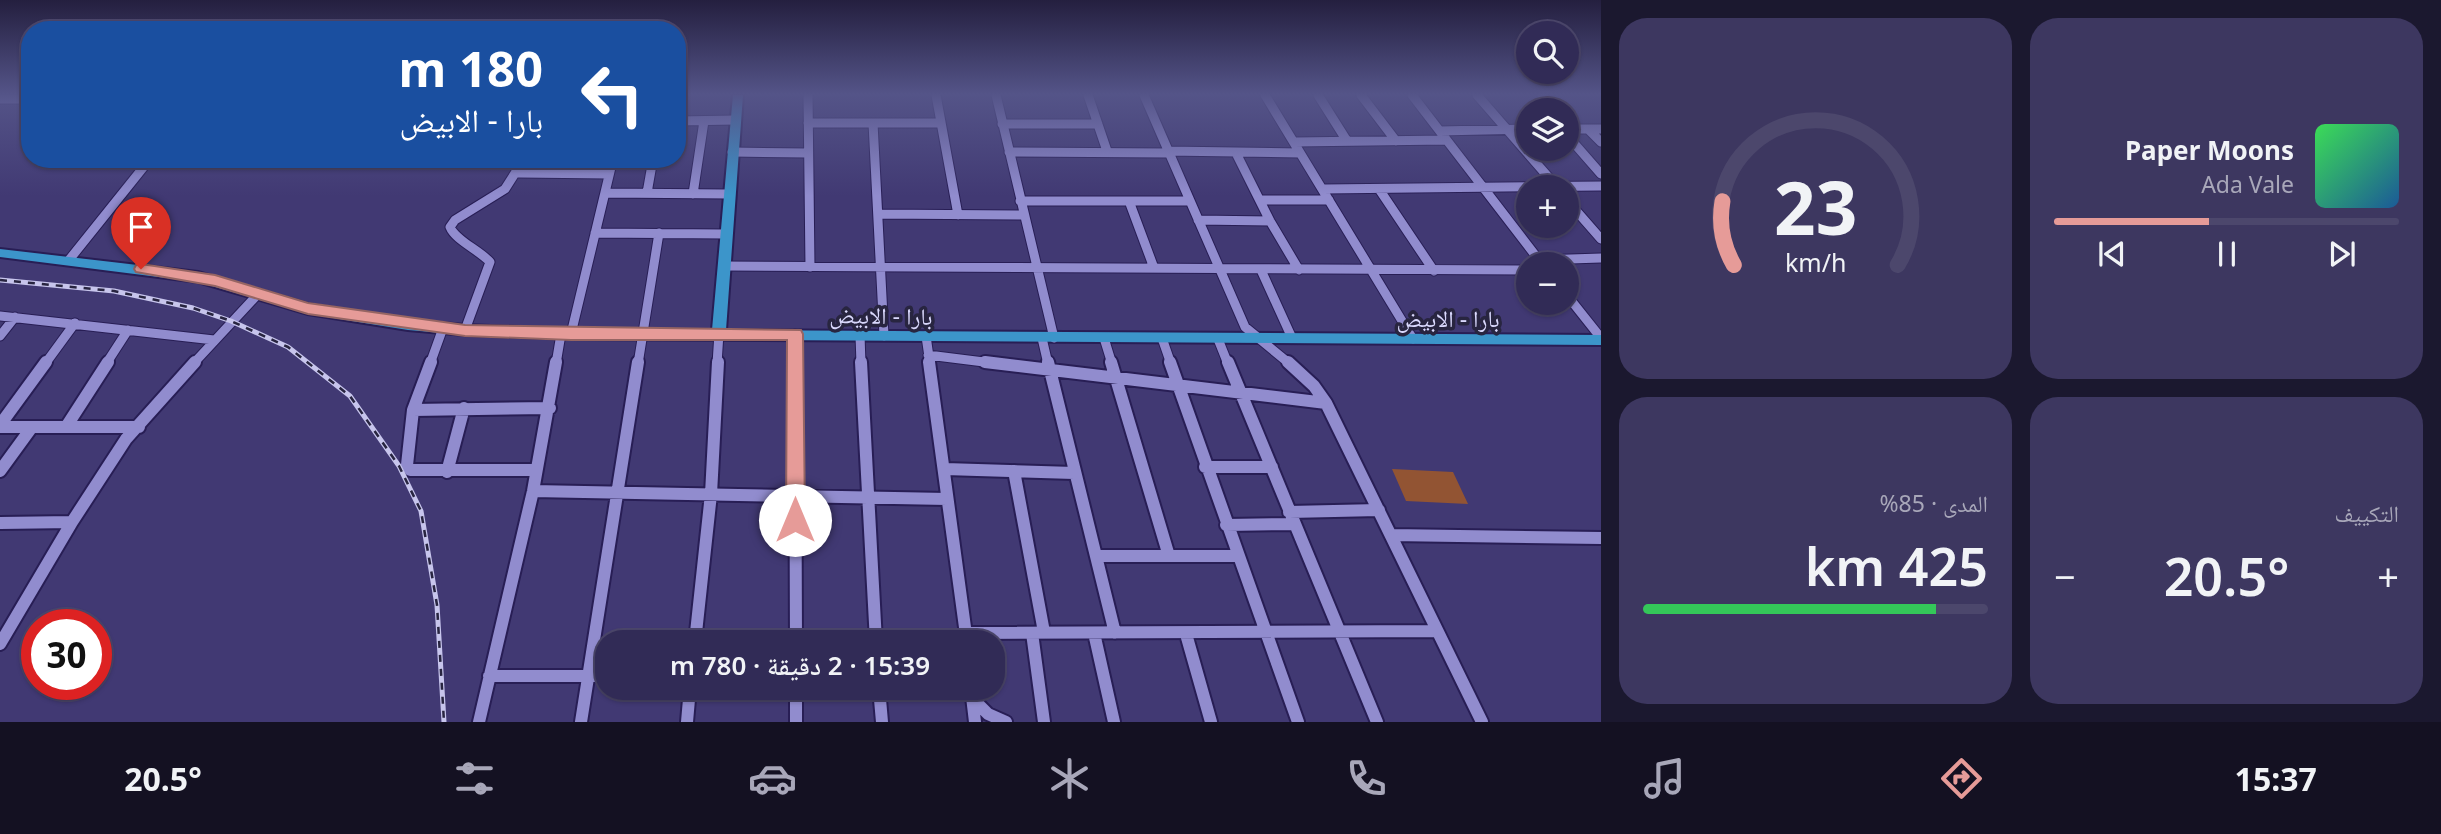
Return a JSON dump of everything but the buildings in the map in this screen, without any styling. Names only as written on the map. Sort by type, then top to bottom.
[{"type":"main road","points":[[719,333],[734,129]]},
{"type":"main road","name":"بارا - الابيض","points":[[0,253],[198,277],[308,309],[465,330],[566,334],[719,333],[1048,338],[1601,339]]},
{"type":"street","points":[[693,194],[703,129]]},
{"type":"street","points":[[808,129],[810,267]]},
{"type":"street","points":[[873,129],[884,336]]},
{"type":"street","points":[[942,129],[958,215]]},
{"type":"street","points":[[1003,129],[1036,269],[1051,371],[1115,633]]},
{"type":"street","points":[[1100,129],[1107,151]]},
{"type":"street","points":[[1158,129],[1245,327],[1256,339],[1295,368],[1314,386],[1326,403],[1482,722]]},
{"type":"street","points":[[1286,129],[1413,339]]},
{"type":"street","points":[[1339,129],[1347,141]]},
{"type":"street","points":[[1387,129],[1396,141]]},
{"type":"street","points":[[1507,129],[1546,175]]},
{"type":"street","points":[[1440,131],[1516,129]]},
{"type":"street","points":[[1582,129],[1601,129]]},
{"type":"street","points":[[1588,129],[1601,142]]},
{"type":"street","points":[[1440,131],[1533,252]]},
{"type":"street","points":[[1294,142],[1447,140]]},
{"type":"street","points":[[1579,143],[1601,174]]},
{"type":"street","points":[[732,152],[807,153]]},
{"type":"street","points":[[1009,152],[1300,153]]},
{"type":"street","points":[[1236,153],[1270,221],[1299,270]]},
{"type":"street","points":[[69,260],[143,168]]},
{"type":"street","points":[[465,330],[490,262],[479,250],[453,234],[450,227],[454,220],[503,192],[521,168]]},
{"type":"street","points":[[479,722],[533,491],[566,334],[611,168]]},
{"type":"street","points":[[647,193],[651,168]]},
{"type":"street","points":[[519,173],[609,174]]},
{"type":"street","points":[[1579,186],[1601,186]]},
{"type":"street","points":[[1323,189],[1516,188]]},
{"type":"street","points":[[1379,189],[1434,271]]},
{"type":"street","points":[[605,193],[729,194]]},
{"type":"street","points":[[1260,200],[1329,200]]},
{"type":"street","points":[[1020,201],[1190,201]]},
{"type":"street","points":[[1129,201],[1154,268]]},
{"type":"street","points":[[1579,213],[1601,239]]},
{"type":"street","points":[[878,215],[1023,215]]},
{"type":"street","points":[[1198,220],[1270,221]]},
{"type":"street","points":[[595,233],[726,234]]},
{"type":"street","points":[[581,722],[659,233]]},
{"type":"street","points":[[1579,259],[1601,258]]},
{"type":"street","points":[[723,266],[1516,270]]},
{"type":"street","points":[[1261,270],[1292,338]]},
{"type":"street","points":[[0,644],[109,464],[214,340],[258,294]]},
{"type":"street","points":[[1579,311],[1601,339]]},
{"type":"street","points":[[0,316],[214,340]]},
{"type":"street","points":[[0,336],[15,317]]},
{"type":"street","points":[[0,426],[75,323]]},
{"type":"street","points":[[443,328],[413,410],[407,464],[410,470],[537,470]]},
{"type":"street","points":[[66,427],[128,330]]},
{"type":"street","points":[[696,630],[711,494],[719,333]]},
{"type":"street","points":[[795,334],[796,630]]},
{"type":"street","points":[[860,335],[875,630]]},
{"type":"street","points":[[926,337],[966,630]]},
{"type":"street","points":[[1104,338],[1169,556]]},
{"type":"street","points":[[1162,338],[1205,467],[1298,722]]},
{"type":"street","points":[[1218,339],[1377,722]]},
{"type":"street","points":[[928,355],[1326,403]]},
{"type":"street","points":[[447,472],[464,408]]},
{"type":"street","points":[[413,410],[550,408]]},
{"type":"street","points":[[0,426],[139,427]]},
{"type":"street","points":[[0,471],[32,426]]},
{"type":"street","points":[[1205,467],[1272,467]]},
{"type":"street","points":[[945,469],[1074,473]]},
{"type":"street","points":[[1014,471],[1038,632],[1044,722]]},
{"type":"street","points":[[533,491],[947,499]]},
{"type":"street","points":[[1226,525],[1379,510]]},
{"type":"street","points":[[0,523],[72,522]]},
{"type":"street","points":[[1391,535],[1601,538]]},
{"type":"street","points":[[1096,556],[1237,556]]},
{"type":"street","points":[[1005,635],[1038,632],[1186,634],[1437,631]]},
{"type":"street","points":[[1094,633],[1114,722]]},
{"type":"street","points":[[1186,634],[1211,722]]},
{"type":"street","points":[[489,676],[595,676]]},
{"type":"street","points":[[687,722],[689,700]]},
{"type":"street","points":[[796,700],[796,722]]},
{"type":"street","points":[[880,700],[882,722]]},
{"type":"street","points":[[973,700],[975,722]]},
{"type":"street","points":[[978,700],[988,713],[1006,722]]},
{"type":"shaded area","points":[[1392,469],[1453,472],[1468,504],[1406,501]]},
{"type":"railway","points":[[0,280],[114,291],[193,308],[231,321],[288,347],[350,396],[399,466],[421,511],[437,605],[444,722]]},
{"type":"route","points":[[141,269],[215,281],[308,309],[408,325],[571,334],[795,334],[795,520]]}]
